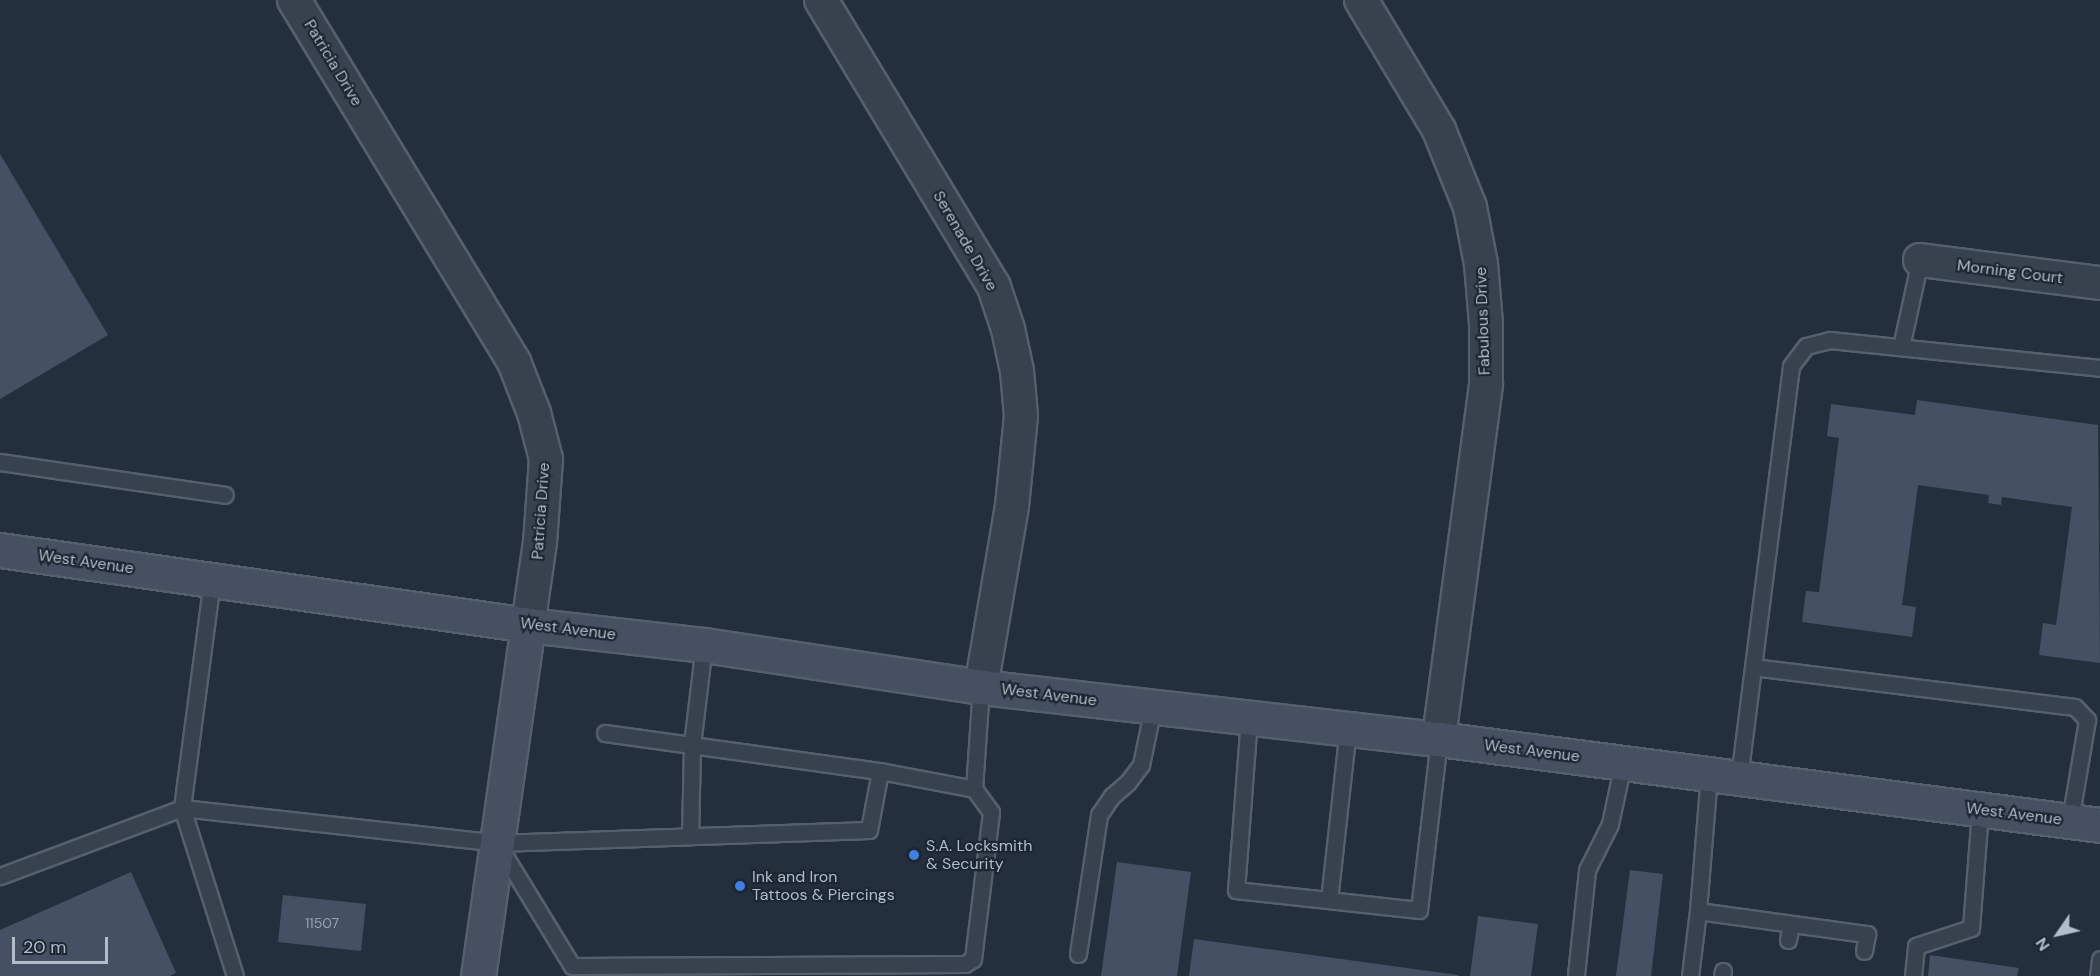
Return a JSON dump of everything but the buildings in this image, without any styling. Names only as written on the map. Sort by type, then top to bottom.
[{"type":"main road","name":"West Avenue","points":[[0,550],[528,624],[704,645],[981,687],[1439,739],[2085,823]]},
{"type":"main road","name":"Patricia Drive","points":[[478,976],[528,624]]},
{"type":"street","name":"Patricia Drive","points":[[294,0],[514,362],[534,412],[546,459],[540,542],[528,624]]},
{"type":"street","name":"Serenade Drive","points":[[821,0],[994,287],[1008,329],[1017,371],[1021,416],[1012,506],[981,687]]},
{"type":"street","name":"Fabulous Drive","points":[[1361,0],[1439,130],[1470,207],[1481,264],[1486,324],[1486,384],[1439,739]]},
{"type":"street","name":"Morning Court","points":[[1920,260],[2100,283]]},
{"type":"lane","points":[[1901,347],[1920,260]]},
{"type":"lane","points":[[1690,976],[1698,911],[1724,776],[1753,667],[1791,366],[1806,346],[1830,340],[2100,368]]},
{"type":"lane","points":[[0,462],[225,495]]},
{"type":"lane","points":[[212,580],[182,807],[235,976]]},
{"type":"lane","points":[[690,836],[692,745],[704,645]]},
{"type":"lane","points":[[1753,667],[2075,708],[2087,720],[2085,823]]},
{"type":"lane","points":[[497,843],[572,966],[965,964],[973,959],[991,812],[974,789],[981,687]]},
{"type":"lane","points":[[1078,954],[1099,814],[1112,796],[1128,783],[1141,765],[1153,707]]},
{"type":"lane","points":[[1249,718],[1236,890],[1419,910],[1439,739]]},
{"type":"lane","points":[[1329,900],[1348,729]]},
{"type":"lane","points":[[605,733],[880,771],[974,789]]},
{"type":"lane","points":[[1575,975],[1587,870],[1610,824],[1623,763]]},
{"type":"lane","points":[[0,876],[182,807],[497,843],[869,830],[880,771]]},
{"type":"lane","points":[[1913,976],[1916,946],[1971,928],[1980,810]]},
{"type":"lane","points":[[1698,911],[1730,915],[1764,928],[1791,924],[1866,934],[1864,951]]},
{"type":"lane","points":[[1728,931],[1730,915]]},
{"type":"lane","points":[[1788,940],[1791,924]]},
{"type":"lane","points":[[1816,944],[1818,928]]},
{"type":"lane","points":[[2098,976],[2100,959]]},
{"type":"place","name":"S.A. Locksmith & Security","points":[[914,855]]},
{"type":"place","name":"Ink and Iron Tattoos & Piercings","points":[[740,886]]}]
